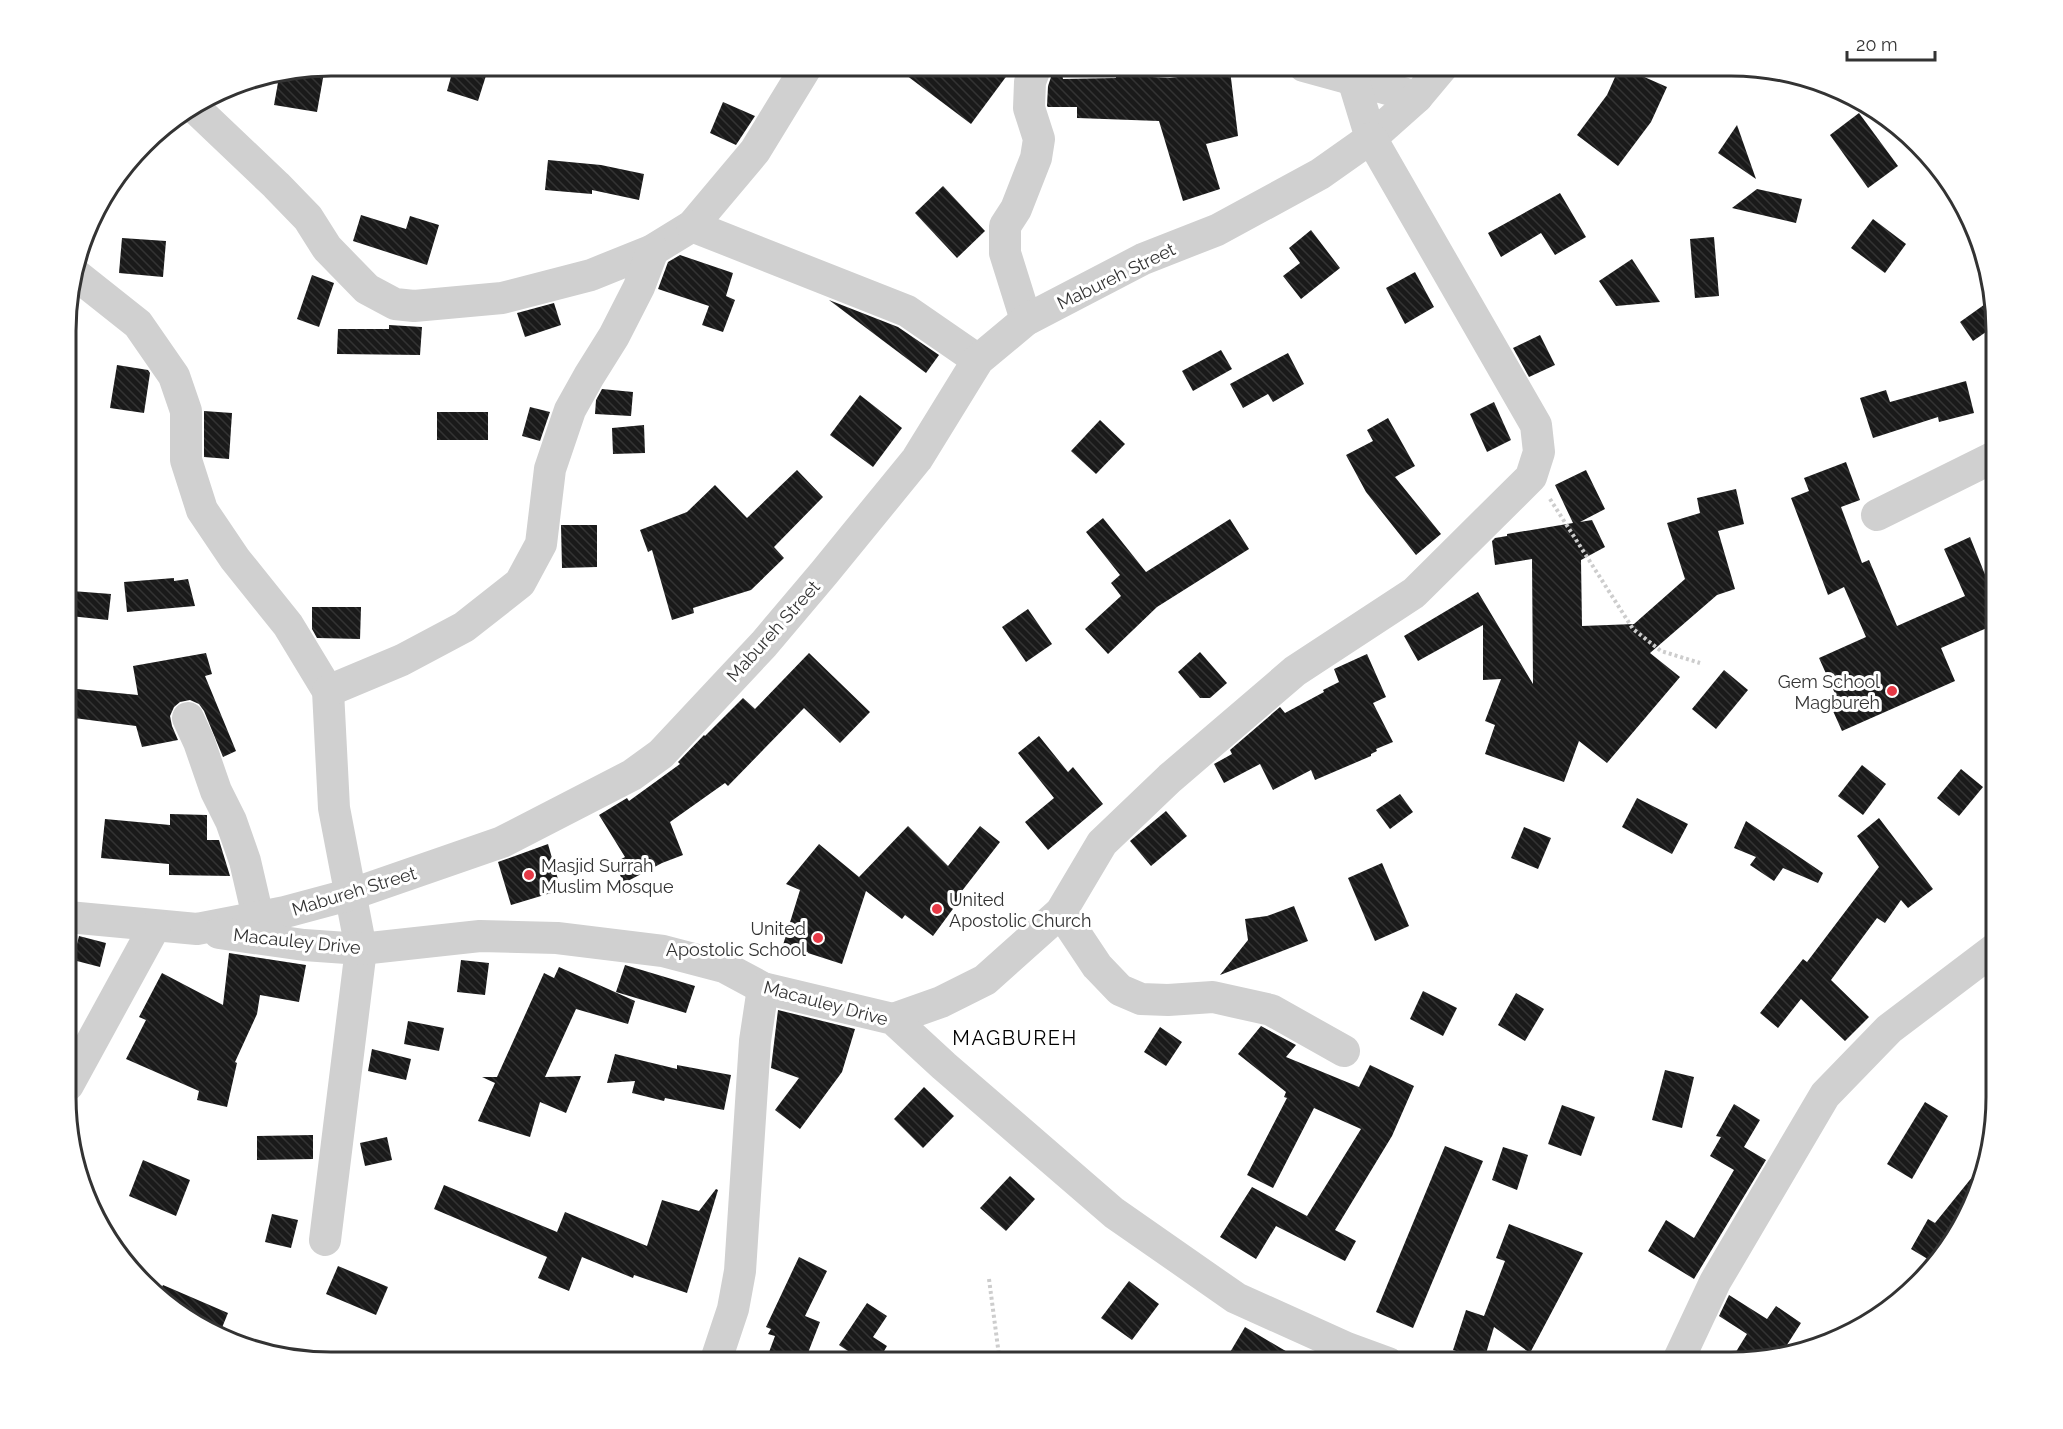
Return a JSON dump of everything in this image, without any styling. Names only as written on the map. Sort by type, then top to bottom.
[{"type":"street","points":[[201,113],[308,218],[327,248],[367,290],[395,303],[414,306],[502,298],[591,275],[653,250],[692,226],[755,150],[801,76]]},
{"type":"street","points":[[1026,320],[1005,253],[1005,226],[1016,209],[1036,158],[1039,139],[1029,108],[1032,76]]},
{"type":"street","points":[[1339,76],[1418,97]]},
{"type":"street","name":"Mabureh Street","points":[[76,918],[197,929],[285,912],[352,894],[502,842],[632,775],[661,754],[764,644],[917,459],[978,360],[1026,320],[1143,260],[1217,231],[1320,174],[1371,138],[1418,97],[1435,76]]},
{"type":"street","points":[[893,1019],[941,1002],[985,980],[1061,912],[1102,843],[1170,778],[1295,671],[1414,593],[1531,477],[1539,452],[1536,425],[1371,138],[1353,80]]},
{"type":"street","points":[[692,226],[908,311],[978,360]]},
{"type":"street","points":[[328,691],[402,660],[464,627],[520,583],[541,544],[550,469],[570,410],[589,375],[615,336],[639,287],[653,250]]},
{"type":"street","points":[[82,279],[138,324],[174,376],[186,411],[186,460],[202,510],[235,559],[288,625],[328,691],[334,808],[361,949],[325,1240]]},
{"type":"street","points":[[1877,515],[1986,461]]},
{"type":"street","points":[[188,718],[216,790],[231,821],[245,861],[258,917]]},
{"type":"street","points":[[1061,912],[1097,966],[1120,990],[1141,999],[1213,997],[1271,1010],[1344,1051]]},
{"type":"street","points":[[76,1070],[155,926]]},
{"type":"street","name":"Macauley Drive","points":[[197,929],[304,945],[361,949],[480,936],[557,938],[663,951],[724,967],[763,988],[893,1019],[944,1066],[1123,1220],[1236,1298],[1358,1352]]},
{"type":"street","points":[[1682,1352],[1715,1282],[1826,1095],[1889,1029],[1986,956]]},
{"type":"street","points":[[719,1352],[734,1309],[740,1271],[755,1041],[763,988]]},
{"type":"path","points":[[1531,477],[1549,497],[1633,629],[1661,651],[1700,663]]},
{"type":"path","points":[[989,1279],[999,1352]]},
{"type":"building","points":[[451,76],[486,76],[478,101],[447,91]]},
{"type":"building","points":[[907,76],[1007,76],[971,124]]},
{"type":"building","points":[[1051,76],[1062,76],[1063,79],[1116,78],[1116,76],[1170,78],[1231,76],[1238,136],[1206,144],[1220,189],[1183,201],[1159,121],[1077,118],[1077,107],[1047,106],[1048,86]]},
{"type":"building","points":[[1616,76],[1642,76],[1667,87],[1651,122],[1618,166],[1577,135],[1607,95]]},
{"type":"building","points":[[323,77],[317,112],[274,105],[278,82]]},
{"type":"building","points":[[723,102],[755,116],[736,145],[710,133]]},
{"type":"building","points":[[1859,113],[1898,166],[1868,188],[1830,135]]},
{"type":"building","points":[[1737,125],[1756,179],[1718,153]]},
{"type":"building","points":[[548,160],[601,165],[644,174],[639,200],[592,190],[592,194],[545,190]]},
{"type":"building","points":[[943,186],[985,231],[957,258],[915,213]]},
{"type":"building","points":[[1757,189],[1802,199],[1796,223],[1732,208]]},
{"type":"building","points":[[1560,193],[1586,237],[1555,255],[1541,233],[1501,257],[1488,233]]},
{"type":"building","points":[[361,215],[406,229],[410,216],[439,225],[427,265],[353,241]]},
{"type":"building","points":[[1873,219],[1906,244],[1885,273],[1851,248]]},
{"type":"building","points":[[1311,230],[1340,268],[1301,299],[1283,276],[1300,263],[1289,248]]},
{"type":"building","points":[[1714,237],[1719,296],[1695,298],[1690,239]]},
{"type":"building","points":[[122,238],[166,241],[163,277],[119,273]]},
{"type":"building","points":[[680,255],[733,273],[726,296],[735,300],[723,332],[702,325],[709,306],[658,289],[668,262]]},
{"type":"building","points":[[1632,259],[1660,302],[1616,306],[1599,281]]},
{"type":"building","points":[[1415,272],[1434,307],[1405,324],[1386,288]]},
{"type":"building","points":[[312,275],[334,283],[319,327],[297,319]]},
{"type":"building","points":[[829,300],[898,327],[939,355],[926,373]]},
{"type":"building","points":[[554,303],[561,325],[525,337],[517,313]]},
{"type":"building","points":[[1985,304],[1986,332],[1973,341],[1960,322]]},
{"type":"building","points":[[389,325],[422,327],[420,355],[337,354],[338,329],[389,329]]},
{"type":"building","points":[[1540,335],[1555,365],[1529,377],[1513,348]]},
{"type":"building","points":[[1221,350],[1232,369],[1193,391],[1182,371]]},
{"type":"building","points":[[1288,353],[1304,384],[1273,402],[1268,394],[1243,408],[1230,384]]},
{"type":"building","points":[[117,365],[148,370],[150,373],[144,413],[110,408]]},
{"type":"building","points":[[1966,381],[1974,413],[1939,422],[1938,417],[1873,438],[1860,398],[1886,390],[1890,402]]},
{"type":"building","points":[[602,389],[633,392],[631,416],[595,414],[596,400]]},
{"type":"building","points":[[860,395],[902,428],[873,467],[830,435]]},
{"type":"building","points":[[1494,402],[1511,440],[1487,452],[1470,414]]},
{"type":"building","points":[[530,407],[550,412],[540,441],[522,436]]},
{"type":"building","points":[[204,411],[232,413],[229,459],[204,457]]},
{"type":"building","points":[[437,412],[488,412],[488,440],[437,440]]},
{"type":"building","points":[[1388,418],[1415,466],[1395,477],[1441,534],[1416,555],[1366,492],[1346,455],[1373,441],[1367,430]]},
{"type":"building","points":[[1100,420],[1125,444],[1096,474],[1071,451]]},
{"type":"building","points":[[644,425],[645,453],[613,454],[612,428]]},
{"type":"building","points":[[1846,462],[1860,500],[1841,507],[1862,563],[1869,560],[1897,626],[1965,596],[1944,549],[1970,537],[1986,577],[1986,628],[1941,648],[1955,681],[1842,731],[1829,702],[1837,698],[1819,658],[1866,637],[1844,587],[1828,595],[1791,498],[1809,491],[1804,478]]},
{"type":"building","points":[[797,470],[823,497],[774,547],[784,558],[751,590],[693,608],[694,613],[672,620],[652,550],[648,552],[640,530],[687,512],[715,485],[747,518]]},
{"type":"building","points":[[1586,470],[1605,509],[1580,522],[1592,520],[1605,547],[1581,560],[1582,626],[1634,624],[1685,579],[1667,523],[1700,513],[1697,498],[1736,489],[1744,524],[1718,531],[1735,589],[1717,595],[1650,653],[1680,677],[1607,763],[1579,741],[1564,782],[1485,754],[1495,725],[1485,721],[1501,679],[1483,680],[1483,625],[1418,661],[1404,636],[1478,592],[1533,684],[1532,559],[1495,565],[1492,541],[1495,538],[1507,536],[1507,534],[1573,523],[1555,485]]},
{"type":"building","points":[[1103,518],[1146,572],[1230,519],[1249,549],[1157,607],[1108,654],[1085,629],[1121,596],[1111,583],[1120,575],[1086,532]]},
{"type":"building","points":[[561,525],[597,525],[597,567],[562,568]]},
{"type":"building","points":[[174,578],[174,581],[188,579],[195,606],[127,612],[124,582]]},
{"type":"building","points":[[76,591],[111,594],[108,620],[76,617]]},
{"type":"building","points":[[312,607],[361,607],[360,639],[317,638],[312,629]]},
{"type":"building","points":[[1028,609],[1052,644],[1026,662],[1002,627]]},
{"type":"building","points":[[1200,652],[1227,683],[1210,698],[1200,698],[1178,672]]},
{"type":"building","points":[[206,653],[212,674],[205,676],[236,751],[223,757],[204,711],[199,704],[190,700],[180,702],[174,707],[170,716],[178,740],[142,747],[136,726],[76,718],[77,689],[138,695],[133,666]]},
{"type":"building","points":[[809,653],[870,712],[840,743],[804,708],[728,786],[725,783],[670,822],[683,855],[624,883],[614,863],[625,857],[599,815],[627,798],[629,801],[680,764],[678,762],[743,698],[755,709]]},
{"type":"building","points":[[1367,654],[1386,697],[1373,703],[1393,742],[1376,749],[1377,751],[1371,756],[1315,780],[1311,770],[1273,790],[1260,764],[1224,783],[1214,764],[1232,754],[1230,750],[1280,707],[1285,713],[1324,692],[1323,690],[1339,682],[1334,669]]},
{"type":"building","points":[[1724,670],[1748,690],[1716,729],[1692,709]]},
{"type":"building","points":[[1039,736],[1068,772],[1073,767],[1103,804],[1048,850],[1025,822],[1054,798],[1018,753]]},
{"type":"building","points":[[1862,765],[1886,784],[1863,815],[1838,796]]},
{"type":"building","points":[[1961,769],[1983,787],[1959,816],[1937,798]]},
{"type":"building","points":[[1400,794],[1413,812],[1390,829],[1376,810]]},
{"type":"building","points":[[1637,798],[1688,824],[1672,854],[1622,827]]},
{"type":"building","points":[[1166,811],[1187,836],[1151,866],[1130,841]]},
{"type":"building","points":[[170,814],[207,815],[207,840],[219,840],[230,876],[169,875],[169,864],[101,858],[105,819],[170,825]]},
{"type":"building","points":[[1879,818],[1933,889],[1908,908],[1901,900],[1885,923],[1877,918],[1831,980],[1869,1017],[1845,1041],[1801,999],[1778,1028],[1760,1013],[1803,959],[1807,962],[1879,867],[1857,836]]},
{"type":"building","points":[[1746,821],[1823,873],[1818,883],[1783,868],[1774,881],[1750,865],[1756,857],[1734,848]]},
{"type":"building","points":[[908,826],[948,866],[980,826],[1000,842],[958,896],[961,898],[933,936],[905,915],[902,919],[866,891],[842,964],[783,945],[800,890],[786,884],[819,844],[859,877]]},
{"type":"building","points":[[1524,827],[1551,838],[1538,869],[1511,858]]},
{"type":"building","name":"Masjid Surrah Muslim Mosque","points":[[548,844],[561,890],[511,905],[498,862]]},
{"type":"building","points":[[1382,863],[1409,926],[1375,941],[1348,878]]},
{"type":"building","points":[[1294,906],[1308,941],[1220,975],[1248,940],[1245,919],[1267,916]]},
{"type":"building","points":[[79,936],[106,943],[100,967],[76,961]]},
{"type":"building","points":[[229,953],[306,965],[299,1002],[260,995],[257,1014],[235,1062],[237,1063],[227,1107],[197,1100],[199,1091],[126,1059],[146,1020],[139,1017],[162,973],[223,1005]]},
{"type":"building","points":[[461,960],[489,963],[485,995],[457,992]]},
{"type":"building","points":[[625,965],[695,986],[686,1013],[616,992]]},
{"type":"building","points":[[559,967],[635,1001],[628,1024],[576,1009],[545,1077],[581,1076],[566,1113],[540,1102],[530,1137],[478,1121],[495,1083],[482,1077],[497,1077],[544,973],[554,978]]},
{"type":"building","points":[[1423,991],[1457,1008],[1443,1036],[1410,1019]]},
{"type":"building","points":[[1516,993],[1544,1009],[1525,1041],[1498,1025]]},
{"type":"building","points":[[778,1010],[855,1029],[842,1072],[800,1129],[775,1110],[799,1078],[771,1068]]},
{"type":"building","points":[[408,1021],[444,1028],[439,1051],[404,1044]]},
{"type":"building","points":[[1261,1026],[1296,1045],[1286,1057],[1359,1087],[1370,1065],[1414,1086],[1392,1136],[1335,1230],[1356,1241],[1345,1261],[1276,1226],[1256,1259],[1220,1237],[1252,1187],[1307,1216],[1361,1129],[1314,1108],[1273,1188],[1247,1175],[1287,1098],[1284,1097],[1286,1092],[1238,1054]]},
{"type":"building","points":[[1160,1027],[1182,1042],[1166,1066],[1144,1052]]},
{"type":"building","points":[[372,1049],[411,1059],[406,1080],[368,1071]]},
{"type":"building","points":[[615,1054],[677,1069],[677,1065],[731,1075],[724,1110],[665,1098],[664,1101],[632,1093],[635,1081],[607,1083]]},
{"type":"building","points":[[1665,1070],[1694,1077],[1682,1128],[1652,1120]]},
{"type":"building","points":[[924,1087],[954,1116],[923,1148],[894,1119]]},
{"type":"building","points":[[1925,1102],[1948,1116],[1912,1179],[1887,1164]]},
{"type":"building","points":[[1734,1104],[1760,1120],[1744,1147],[1766,1160],[1694,1279],[1648,1251],[1666,1220],[1694,1238],[1734,1170],[1710,1156],[1721,1137],[1716,1136]]},
{"type":"building","points":[[1562,1105],[1595,1117],[1581,1156],[1548,1144]]},
{"type":"building","points":[[313,1135],[313,1159],[257,1160],[257,1136]]},
{"type":"building","points":[[387,1137],[392,1160],[365,1166],[360,1143]]},
{"type":"building","points":[[1445,1146],[1483,1161],[1413,1328],[1376,1312]]},
{"type":"building","points":[[1503,1147],[1528,1155],[1517,1190],[1492,1180]]},
{"type":"building","points":[[143,1160],[190,1180],[176,1216],[129,1196]]},
{"type":"building","points":[[1010,1176],[1035,1199],[1006,1231],[980,1208]]},
{"type":"building","points":[[1974,1177],[1952,1225],[1928,1260],[1911,1249],[1928,1219],[1935,1223]]},
{"type":"building","points":[[444,1185],[557,1232],[565,1212],[647,1246],[662,1200],[699,1211],[716,1189],[718,1190],[687,1293],[634,1275],[633,1278],[582,1257],[569,1291],[538,1278],[547,1257],[434,1209]]},
{"type":"building","points":[[272,1214],[298,1220],[291,1248],[265,1242]]},
{"type":"building","points":[[1509,1224],[1583,1253],[1531,1352],[1494,1327],[1486,1352],[1453,1350],[1466,1310],[1484,1316],[1505,1261],[1496,1258]]},
{"type":"building","points":[[799,1257],[827,1271],[805,1316],[820,1322],[808,1352],[769,1352],[775,1336],[768,1334],[771,1329],[766,1327]]},
{"type":"building","points":[[338,1266],[388,1287],[376,1315],[326,1294]]},
{"type":"building","points":[[1129,1281],[1159,1304],[1132,1340],[1101,1318]]},
{"type":"building","points":[[163,1285],[228,1313],[222,1327],[176,1300],[162,1288]]},
{"type":"building","points":[[1729,1295],[1767,1319],[1776,1306],[1801,1323],[1786,1347],[1736,1352],[1747,1334],[1719,1316]]},
{"type":"building","points":[[867,1303],[887,1316],[873,1337],[887,1346],[883,1352],[850,1352],[839,1345]]},
{"type":"building","points":[[1245,1327],[1287,1352],[1230,1352]]},
{"type":"place","name":"Gem School Magbureh","points":[[1892,691]]},
{"type":"place","name":"Masjid Surrah Muslim Mosque","points":[[529,875]]},
{"type":"place","name":"United Apostolic Church","points":[[937,909]]},
{"type":"place","name":"United Apostolic School","points":[[818,938]]},
{"type":"district","name":"MAGBUREH","points":[[1015,1038]]}]
